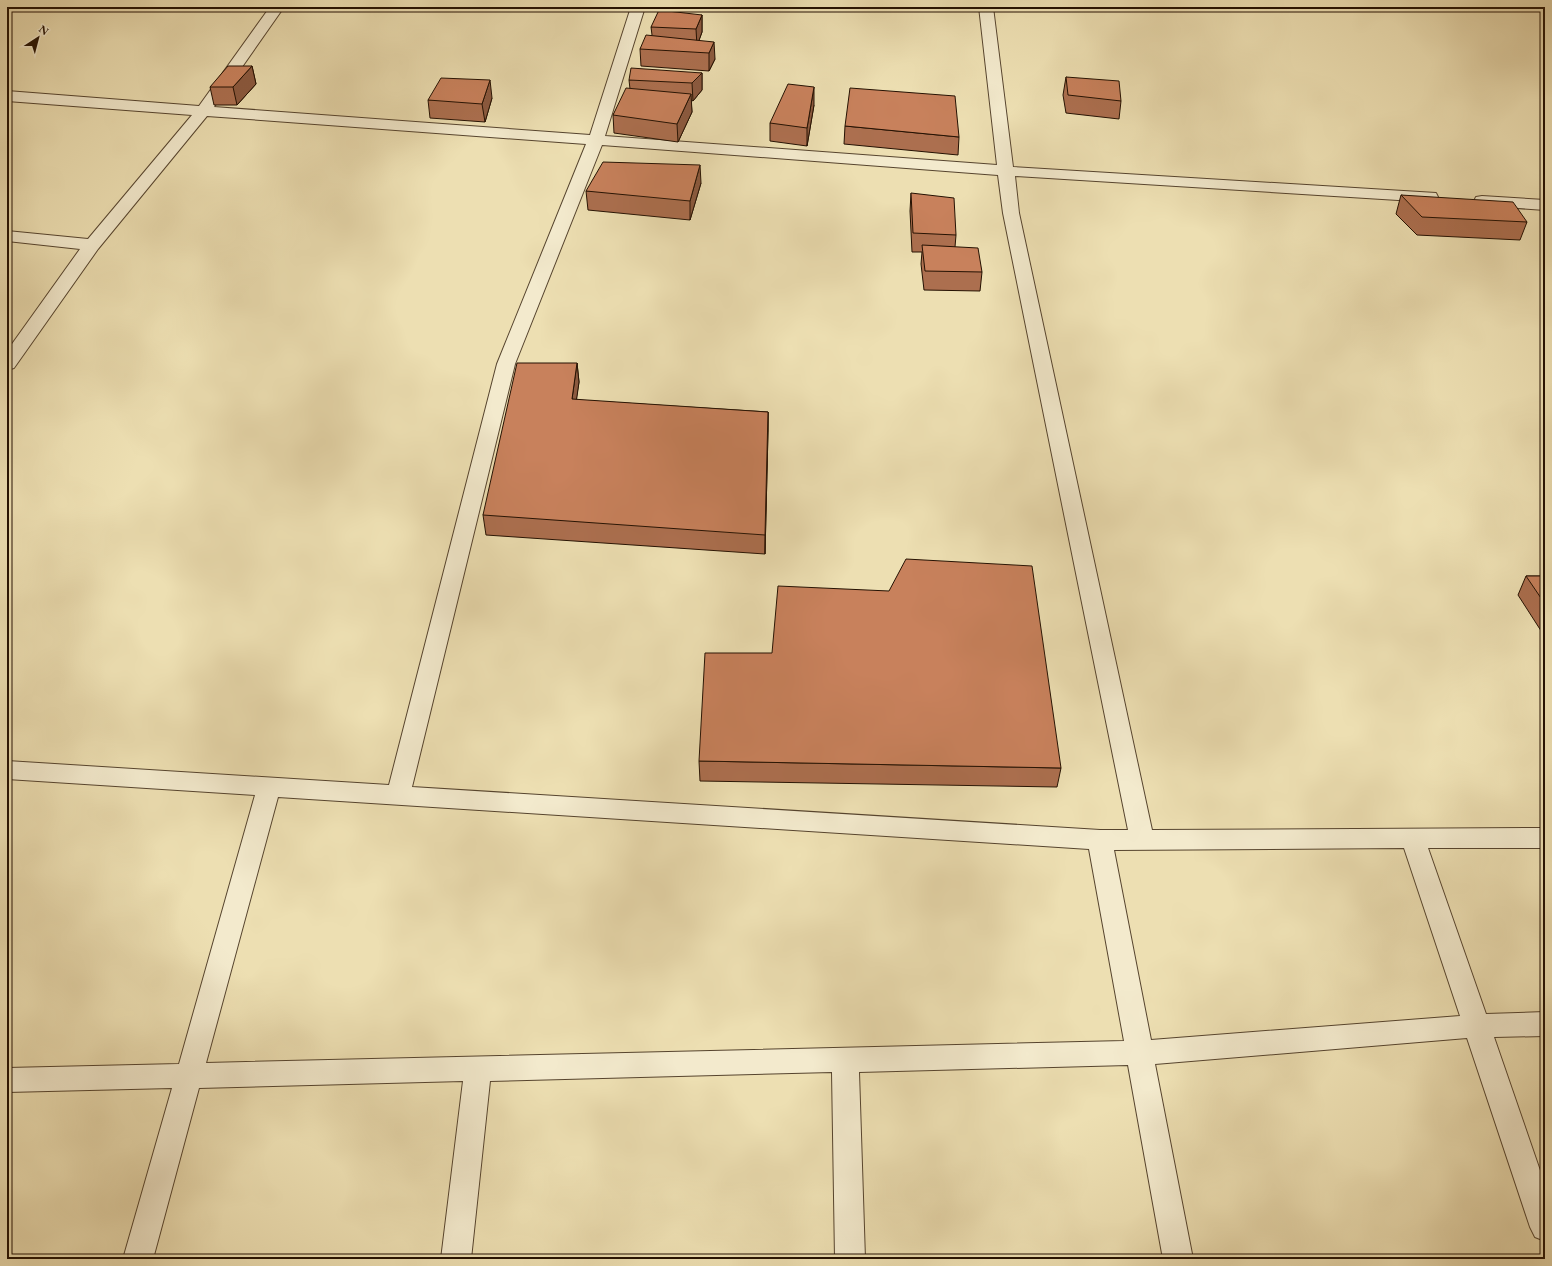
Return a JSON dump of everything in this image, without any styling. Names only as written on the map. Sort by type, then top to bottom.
[{"type":"street","points":[[7,364],[92,245],[203,111],[277,7]]},
{"type":"street","points":[[398,795],[506,364],[596,140],[638,7]]},
{"type":"street","points":[[986,7],[1011,213],[1142,840]]},
{"type":"street","points":[[7,96],[1006,171],[1442,198]]},
{"type":"street","points":[[1466,200],[1545,204]]},
{"type":"street","points":[[7,236],[92,245]]},
{"type":"street","points":[[7,770],[1100,840],[1545,838]]},
{"type":"street","points":[[138,1259],[268,787]]},
{"type":"street","points":[[1413,839],[1545,1228]]},
{"type":"street","points":[[1100,840],[1178,1259]]},
{"type":"street","points":[[7,1080],[1140,1053],[1476,1026],[1545,1024]]},
{"type":"street","points":[[845,1060],[850,1259]]},
{"type":"street","points":[[456,1259],[478,1069]]},
{"type":"building","points":[[659,10],[702,15],[696,29],[651,27]]},
{"type":"building","points":[[646,35],[714,42],[709,53],[640,49]]},
{"type":"building","points":[[228,66],[252,66],[233,87],[210,87]]},
{"type":"building","points":[[631,68],[702,73],[692,83],[629,80]]},
{"type":"building","points":[[1066,77],[1119,81],[1121,101],[1068,95]]},
{"type":"building","points":[[441,78],[490,80],[482,104],[428,100]]},
{"type":"building","points":[[788,84],[814,87],[807,128],[770,123]]},
{"type":"building","points":[[626,88],[691,94],[677,124],[613,115]]},
{"type":"building","points":[[850,88],[955,96],[959,137],[845,126]]},
{"type":"building","points":[[603,162],[700,165],[690,201],[586,191]]},
{"type":"building","points":[[911,193],[954,198],[956,235],[913,233]]},
{"type":"building","points":[[1401,195],[1513,202],[1527,222],[1422,217]]},
{"type":"building","points":[[922,245],[978,248],[982,272],[925,271]]},
{"type":"building","points":[[517,363],[577,363],[572,399],[768,412],[765,535],[483,515]]},
{"type":"building","points":[[906,559],[1032,566],[1061,768],[699,761],[705,653],[772,653],[778,586],[889,591]]},
{"type":"building","points":[[1526,576],[1545,576],[1545,604]]}]
